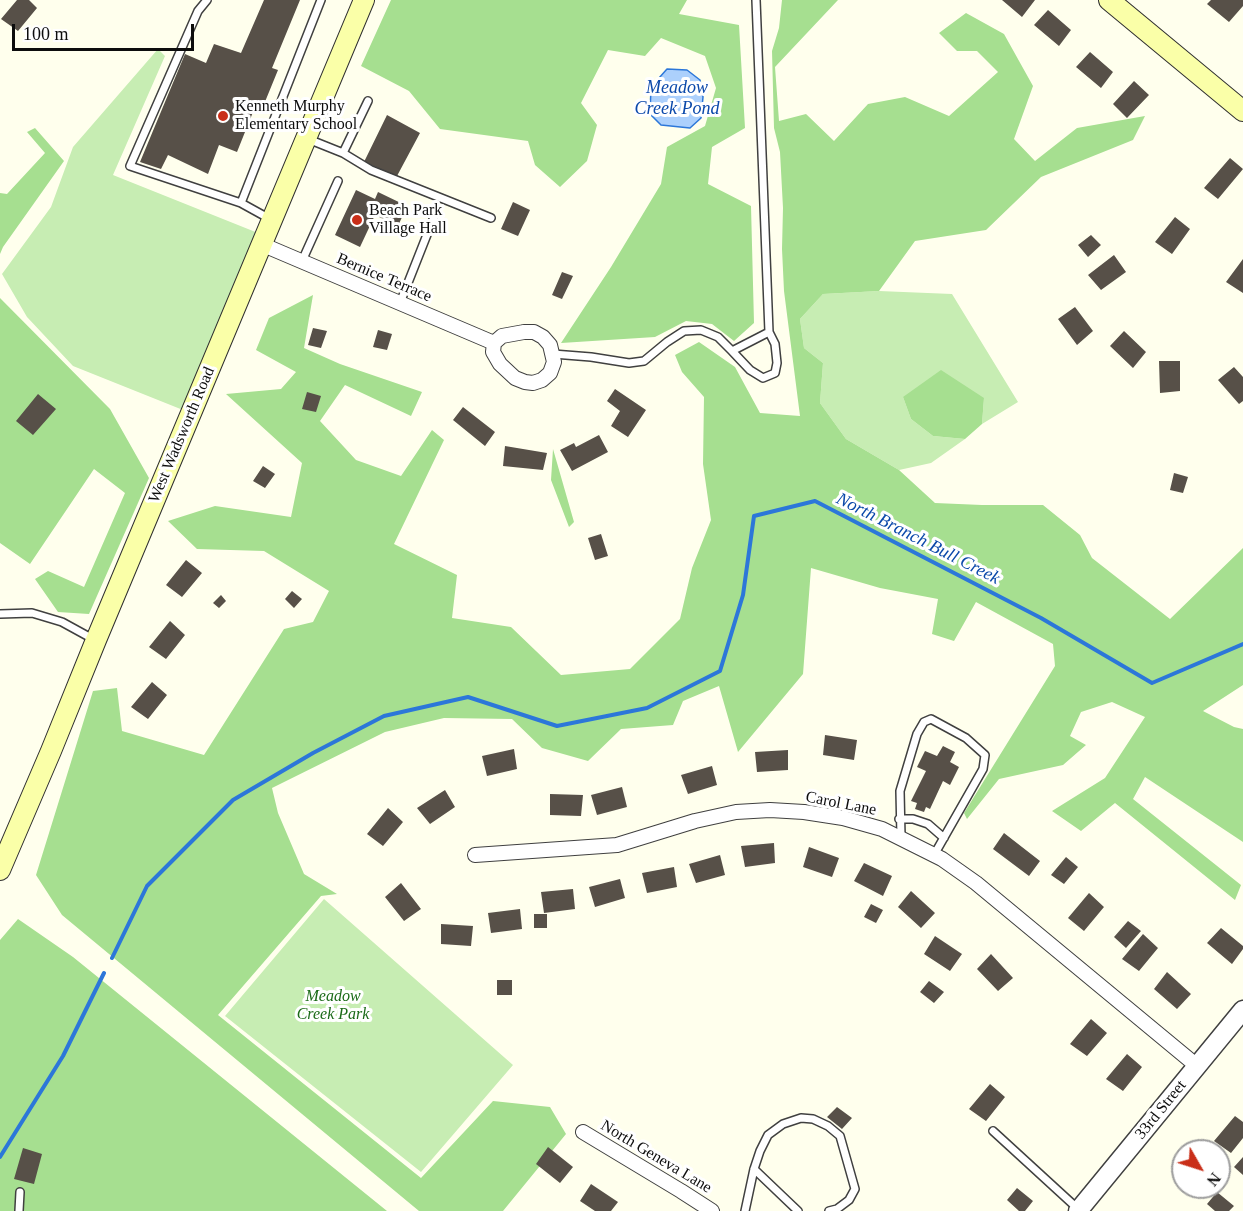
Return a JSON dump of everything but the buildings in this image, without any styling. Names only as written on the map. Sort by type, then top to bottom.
[{"type":"main road","name":"West Wadsworth Road","points":[[0,870],[364,0]]},
{"type":"main road","points":[[1109,0],[1243,111]]},
{"type":"street","name":"Bernice Terrace","points":[[261,244],[494,343]]},
{"type":"street","points":[[534,332],[550,345],[554,362],[550,373],[542,380],[533,383],[515,378],[500,364],[493,352],[494,343],[502,336],[534,332]]},
{"type":"street","name":"Carol Lane","points":[[475,855],[617,844],[695,821],[736,812],[770,810],[804,812],[843,818],[882,829],[934,855],[976,883],[1197,1066]]},
{"type":"street","name":"33rd Street","points":[[1079,1210],[1243,1010]]},
{"type":"street","name":"North Geneva Lane","points":[[583,1132],[712,1211]]},
{"type":"lane","points":[[207,0],[198,11],[130,166],[241,203],[272,219]]},
{"type":"lane","points":[[241,203],[321,0]]},
{"type":"lane","points":[[552,354],[629,363],[644,361],[667,342],[684,332],[701,330],[718,337],[750,370],[764,378],[775,373],[777,363],[775,344],[769,332],[756,0]]},
{"type":"lane","points":[[343,153],[368,101]]},
{"type":"lane","points":[[306,138],[343,153],[371,170],[491,218]]},
{"type":"lane","points":[[302,261],[338,181]]},
{"type":"lane","points":[[400,303],[434,217]]},
{"type":"lane","points":[[732,351],[769,332]]},
{"type":"lane","points":[[0,614],[32,613],[62,622],[96,640]]},
{"type":"lane","points":[[901,837],[900,790],[917,734],[924,722],[931,719],[966,738],[985,755],[983,769],[934,855]]},
{"type":"lane","points":[[899,819],[913,819],[928,824],[944,838]]},
{"type":"lane","points":[[745,1211],[754,1169],[768,1135],[783,1124],[801,1118],[813,1119],[828,1126],[840,1136],[855,1189],[849,1200],[837,1209],[829,1211]]},
{"type":"lane","points":[[993,1131],[1079,1210]]},
{"type":"lane","points":[[754,1169],[798,1211]]},
{"type":"lane","points":[[19,1211],[20,1192]]},
{"type":"green space","points":[[391,0],[687,0],[679,14],[739,25],[745,128],[712,147],[708,184],[751,206],[754,323],[734,341],[712,324],[686,321],[655,337],[561,343],[611,267],[661,184],[667,147],[705,126],[716,88],[705,56],[661,38],[645,56],[608,50],[581,103],[597,125],[587,161],[560,187],[535,165],[528,141],[440,129],[409,91],[361,66]]},
{"type":"green space","points":[[782,0],[838,0],[775,67],[779,121],[806,114],[834,141],[868,104],[905,97],[949,116],[998,72],[977,51],[957,51],[939,33],[966,13],[1004,34],[1033,86],[1014,139],[1035,161],[1077,128],[1145,116],[1133,140],[1041,177],[986,230],[915,241],[879,291],[823,294],[800,319],[804,348],[823,363],[820,403],[846,439],[899,470],[935,503],[1043,505],[1080,535],[1092,558],[1170,619],[1243,548],[1243,685],[1203,711],[1234,727],[1243,729],[1243,842],[1145,777],[1133,799],[1241,885],[1235,900],[1115,803],[1081,831],[1052,811],[1105,778],[1145,717],[1112,702],[1081,712],[1070,736],[1086,745],[1063,765],[999,779],[967,819],[964,813],[1055,666],[1053,644],[976,602],[954,641],[932,634],[938,599],[880,588],[811,568],[803,674],[738,752],[719,686],[683,701],[673,725],[621,729],[588,761],[542,748],[512,719],[444,718],[385,732],[272,788],[278,813],[304,874],[337,894],[321,896],[218,1015],[421,1178],[493,1101],[550,1107],[566,1134],[503,1211],[419,1211],[62,915],[36,875],[93,691],[117,688],[122,731],[204,755],[284,629],[313,622],[329,591],[264,551],[197,549],[168,521],[215,506],[291,517],[302,463],[226,394],[281,389],[296,372],[256,350],[269,318],[313,295],[304,348],[340,364],[422,392],[411,416],[345,385],[320,421],[356,460],[401,476],[432,430],[444,440],[394,544],[457,575],[452,618],[511,627],[561,675],[630,669],[680,619],[692,568],[711,520],[703,464],[704,397],[682,372],[675,355],[699,342],[735,367],[760,413],[800,416],[784,291],[780,152],[774,128],[772,51],[779,28]]},
{"type":"green space","points":[[158,49],[165,56],[113,175],[258,233],[183,410],[73,366],[27,317],[2,274],[51,207],[73,147]]},
{"type":"green space","points":[[35,128],[64,161],[0,254],[0,193],[7,194],[45,153],[27,132]]},
{"type":"green space","points":[[879,291],[952,294],[1018,402],[982,424],[984,398],[903,397],[911,419],[933,436],[965,439],[931,463],[899,470],[846,439],[820,403],[823,363],[804,348],[800,319],[823,294]]},
{"type":"green space","points":[[0,298],[110,409],[149,478],[89,614],[58,612],[35,579],[48,571],[84,587],[125,493],[94,469],[30,564],[0,543]]},
{"type":"green space","points":[[941,370],[984,398],[982,424],[965,439],[933,436],[911,419],[903,397]]},
{"type":"green space","points":[[553,449],[574,522],[569,527],[551,480]]},
{"type":"green space","name":"Meadow Creek Park","points":[[324,899],[513,1065],[421,1172],[225,1016]]},
{"type":"green space","points":[[18,919],[73,957],[387,1211],[0,1211],[0,940]]},
{"type":"water","name":"Meadow Creek Pond","points":[[667,69],[687,70],[700,80],[703,97],[701,118],[690,128],[661,125],[650,114],[651,87]]},
{"type":"waterway","name":"North Branch Bull Creek","points":[[112,958],[147,886],[233,800],[313,753],[384,716],[468,697],[557,726],[647,708],[720,671],[743,595],[754,516],[815,501],[1041,618],[1152,683],[1243,644]]},
{"type":"waterway","name":"North Branch Bull Creek","points":[[0,1157],[63,1056],[104,973]]},
{"type":"place","name":"Kenneth Murphy Elementary School","points":[[223,116]]},
{"type":"place","name":"Beach Park Village Hall","points":[[357,220]]}]
